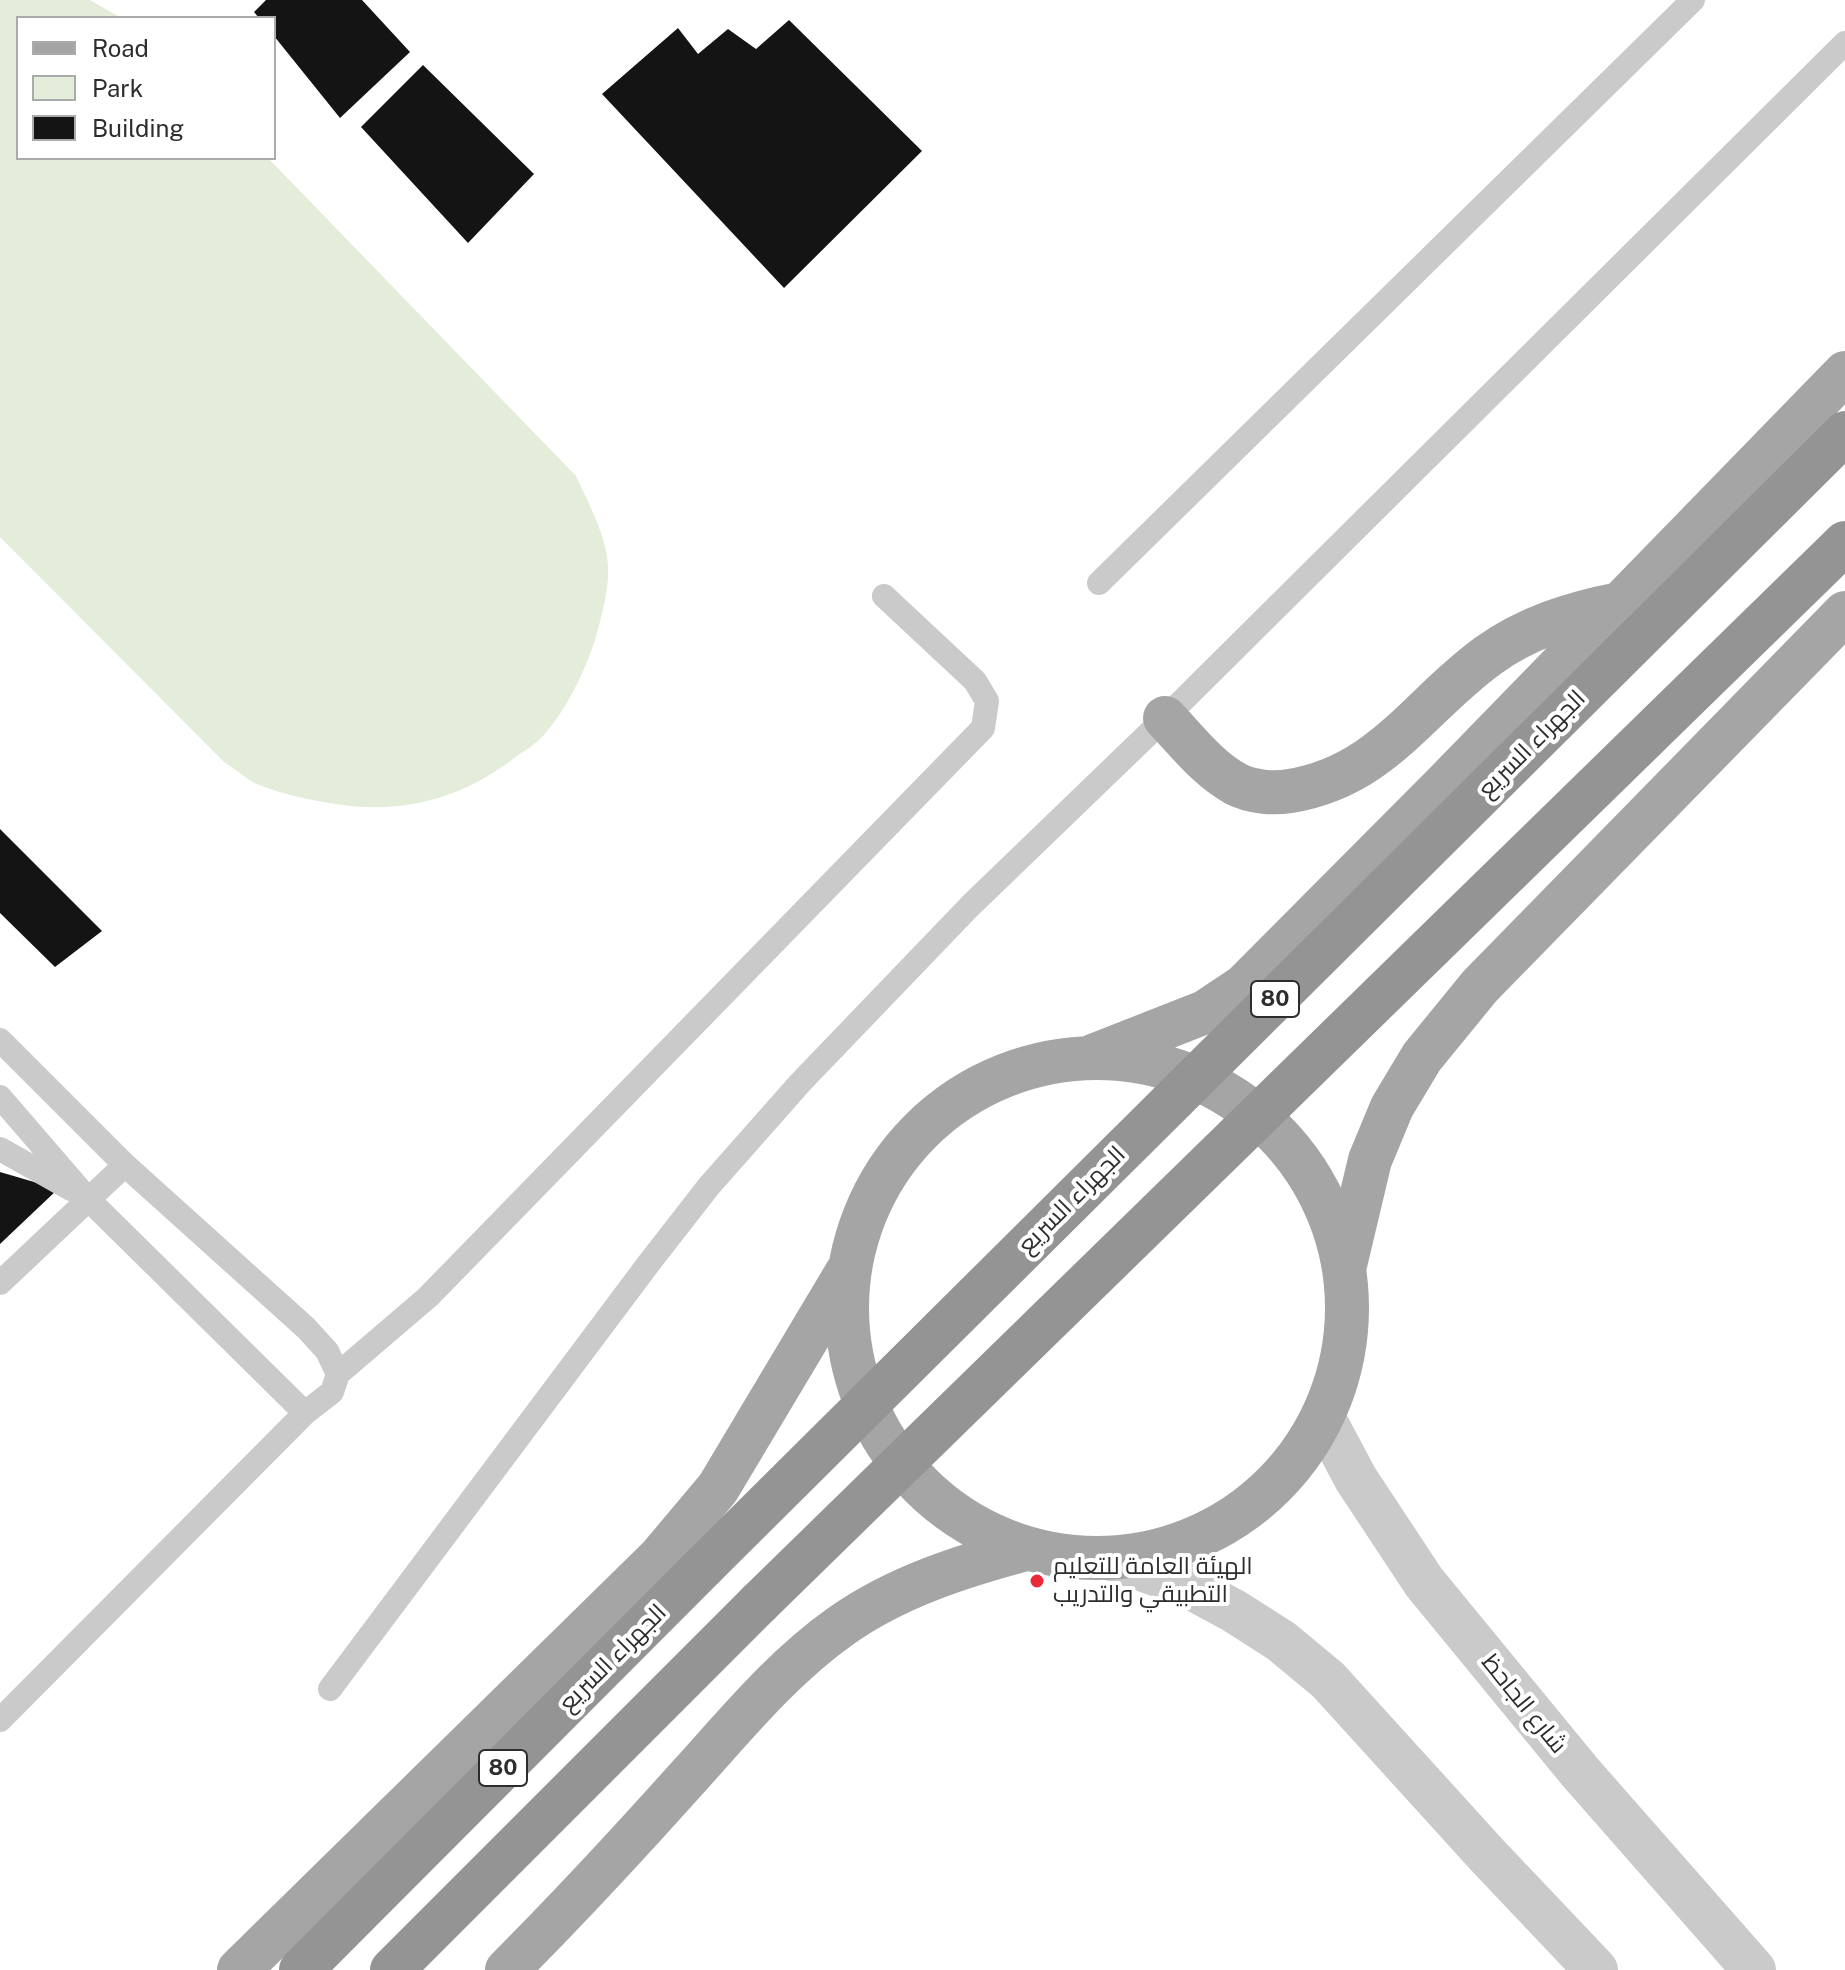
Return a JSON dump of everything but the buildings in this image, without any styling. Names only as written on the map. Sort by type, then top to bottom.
[{"type":"highway","name":"الجهراء السريع","points":[[301,1970],[1845,433]]},
{"type":"highway","name":"80","points":[[392,1970],[759,1603],[1845,543]]},
{"type":"main road","name":"الجهراء السريع","points":[[1088,1058],[1205,1012],[1244,986],[1845,373]]},
{"type":"main road","points":[[1165,718],[1212,767],[1239,786],[1274,794],[1308,788],[1339,777],[1371,760],[1463,676],[1520,636],[1585,611],[1619,604]]},
{"type":"main road","points":[[1345,1268],[1370,1160],[1392,1107],[1422,1057],[1480,986],[1845,613]]},
{"type":"main road","points":[[1088,1058],[1129,1060],[1168,1068],[1206,1083],[1250,1111],[1271,1128],[1298,1158],[1319,1191],[1335,1229],[1345,1268],[1348,1305],[1345,1344],[1337,1381],[1323,1417],[1304,1450],[1279,1480],[1219,1527],[1184,1543],[1147,1553],[1109,1558],[1067,1557],[1026,1549],[988,1534],[953,1514],[922,1489],[895,1459],[874,1425],[858,1388],[849,1350],[845,1310],[848,1269],[857,1232],[872,1197],[892,1164],[917,1134],[945,1109],[978,1088],[1050,1062],[1088,1058]]},
{"type":"main road","name":"الجهراء السريع","points":[[239,1970],[660,1557],[718,1488],[848,1269]]},
{"type":"main road","points":[[507,1970],[582,1895],[785,1670],[843,1625],[905,1590],[961,1566],[1026,1549]]},
{"type":"street","name":"شارع الجاحظ","points":[[1323,1417],[1356,1479],[1424,1582],[1580,1772],[1754,1970]]},
{"type":"street","points":[[1109,1558],[1184,1584],[1234,1611],[1281,1641],[1328,1680],[1596,1970]]},
{"type":"lane","points":[[1099,583],[1693,0]]},
{"type":"lane","points":[[330,1689],[555,1386],[709,1186],[800,1083],[970,906],[1165,718],[1845,43]]},
{"type":"lane","points":[[0,1720],[305,1413],[332,1392],[338,1374],[428,1297],[983,728],[987,701],[975,681],[884,596]]},
{"type":"lane","points":[[0,1040],[125,1165],[306,1328],[327,1351],[338,1374]]},
{"type":"lane","points":[[0,1097],[88,1199],[305,1413]]},
{"type":"lane","points":[[0,1149],[88,1199]]},
{"type":"lane","points":[[0,1283],[125,1165]]},
{"type":"green space","points":[[0,0],[90,0],[118,16],[16,16],[16,160],[270,160],[576,476],[605,545],[608,577],[595,640],[586,665],[560,714],[543,736],[509,762],[463,789],[416,804],[366,807],[340,805],[268,788],[254,783],[224,762],[0,537]]},
{"type":"place","name":"الهيئة العامة للتعليم التطبيقي والتدريب","points":[[1037,1581]]}]
